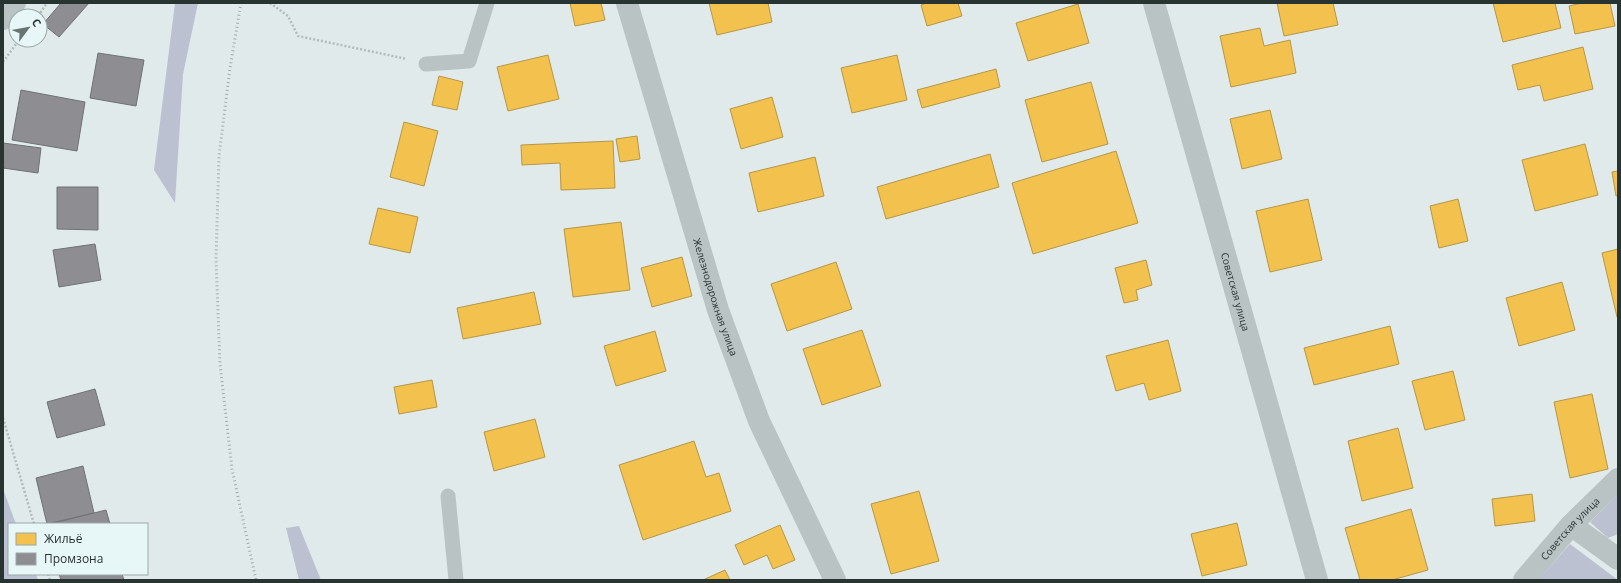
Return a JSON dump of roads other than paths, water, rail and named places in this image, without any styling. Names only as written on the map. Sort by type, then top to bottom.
[{"type":"street","points":[[3,18],[15,3]]},
{"type":"street","name":"Железнодорожная улица","points":[[627,3],[721,317],[759,421],[835,580]]},
{"type":"street","name":"Советская улица","points":[[1154,3],[1317,580]]},
{"type":"street","name":"Советская улица","points":[[1524,580],[1571,525],[1618,479]]},
{"type":"street","points":[[1571,525],[1618,559]]},
{"type":"lane","points":[[426,64],[469,61],[487,3]]},
{"type":"lane","points":[[448,496],[456,580]]},
{"type":"railway","points":[[241,3],[230,68],[219,156],[216,259],[220,364],[232,469],[256,580]]}]
